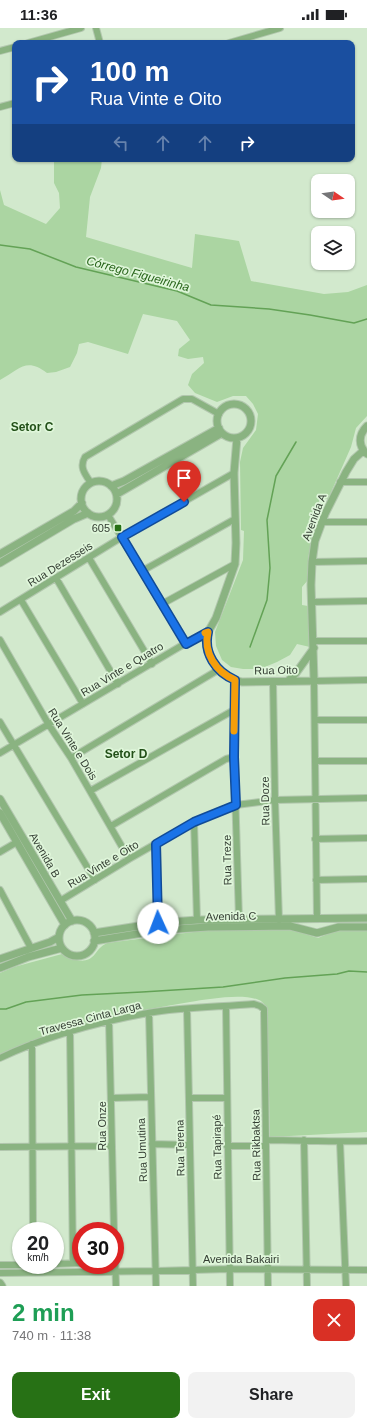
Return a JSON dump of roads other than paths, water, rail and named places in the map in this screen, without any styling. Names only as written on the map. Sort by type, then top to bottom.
[{"type":"street","points":[[38,40],[80,28]]},
{"type":"street","points":[[96,28],[99,40]]},
{"type":"street","points":[[240,40],[280,28]]},
{"type":"street","points":[[0,51],[12,48]]},
{"type":"street","points":[[0,107],[12,104]]},
{"type":"street","points":[[91,484],[82,469],[82,462],[85,457],[183,399],[192,399],[219,414]]},
{"type":"street","points":[[233,404],[244,407],[251,416],[250,428],[243,436],[237,438],[227,437],[221,430],[218,423],[219,414],[222,409],[233,404]]},
{"type":"street","name":"Avenida A","points":[[314,681],[312,562],[315,541],[321,522],[340,482],[354,459],[365,452],[360,440],[361,435],[367,426]]},
{"type":"street","points":[[111,486],[124,481],[221,430]]},
{"type":"street","points":[[117,494],[221,430]]},
{"type":"street","points":[[70,758],[218,670],[210,657],[206,644],[208,632],[216,618],[235,564],[236,543],[234,473],[237,438]]},
{"type":"street","name":"Rua Dezesseis","points":[[0,612],[122,537],[234,473]]},
{"type":"street","points":[[100,481],[111,486],[117,494],[116,506],[113,511],[108,515],[98,517],[88,513],[84,509],[82,504],[83,492],[91,484],[100,481]]},
{"type":"street","points":[[340,482],[367,482]]},
{"type":"street","points":[[0,554],[74,511],[82,504]]},
{"type":"street","points":[[0,563],[74,519],[88,513]]},
{"type":"street","points":[[108,515],[186,644]]},
{"type":"street","points":[[142,571],[235,519]]},
{"type":"street","points":[[321,522],[367,522]]},
{"type":"street","points":[[89,558],[152,664]]},
{"type":"street","points":[[312,562],[367,561]]},
{"type":"street","points":[[162,604],[235,564]]},
{"type":"street","points":[[56,578],[118,684]]},
{"type":"street","points":[[21,600],[83,704]]},
{"type":"street","points":[[312,602],[367,601]]},
{"type":"street","name":"Rua Vinte e Quatro","points":[[0,753],[208,632]]},
{"type":"street","name":"Rua Vinte e Dois","points":[[0,640],[48,725],[90,791],[129,859]]},
{"type":"street","points":[[288,681],[296,673],[314,645],[367,641]]},
{"type":"street","name":"Rua Oito","points":[[218,670],[223,674],[242,682],[367,680]]},
{"type":"street","name":"Rua Treze","points":[[235,680],[234,757],[239,919]]},
{"type":"street","name":"Rua Doze","points":[[273,681],[279,920]]},
{"type":"street","points":[[314,681],[317,918]]},
{"type":"street","points":[[90,791],[234,710]]},
{"type":"street","points":[[315,720],[367,720]]},
{"type":"street","points":[[0,722],[95,880]]},
{"type":"street","points":[[111,826],[226,759],[234,757]]},
{"type":"street","points":[[315,761],[367,760]]},
{"type":"street","points":[[316,799],[367,798]]},
{"type":"street","name":"Avenida B","points":[[0,799],[72,921]]},
{"type":"street","name":"Rua Vinte e Oito","points":[[60,901],[194,822],[236,805],[275,800],[316,799]]},
{"type":"street","name":"Avenida B","points":[[0,813],[65,925]]},
{"type":"street","points":[[194,822],[197,920]]},
{"type":"street","points":[[315,839],[367,838]]},
{"type":"street","points":[[0,852],[17,842]]},
{"type":"street","points":[[156,844],[158,923]]},
{"type":"street","points":[[316,880],[367,879]]},
{"type":"street","points":[[0,890],[31,948]]},
{"type":"street","points":[[309,931],[306,926],[307,921],[317,918],[327,922],[327,930]]},
{"type":"street","name":"Avenida C","points":[[94,933],[158,923],[197,920],[367,918]]},
{"type":"street","points":[[72,921],[82,921],[87,923],[94,933],[94,941],[91,949],[82,955],[71,955],[62,948],[59,937],[61,930],[65,925],[72,921]]},
{"type":"street","name":"Avenida C","points":[[94,941],[160,930],[208,927],[290,926],[317,933],[339,927],[367,927]]},
{"type":"street","points":[[0,959],[50,942],[59,937]]},
{"type":"street","points":[[0,968],[62,948]]},
{"type":"street","name":"Travessa Cinta Larga","points":[[0,1058],[32,1044],[70,1032],[109,1021],[149,1013],[254,1004],[260,1006]]},
{"type":"street","name":"Rua Rikbaktsa","points":[[260,1006],[264,1009],[265,1016],[268,1286]]},
{"type":"street","name":"Rua Tapirapé","points":[[226,1007],[226,1098],[230,1286]]},
{"type":"street","name":"Rua Terena","points":[[188,1009],[193,1286]]},
{"type":"street","name":"Rua Umutina","points":[[149,1013],[156,1286]]},
{"type":"street","name":"Rua Onze","points":[[109,1021],[114,1222]]},
{"type":"street","points":[[70,1032],[73,1222]]},
{"type":"street","points":[[32,1044],[33,1222]]},
{"type":"street","points":[[112,1098],[150,1097]]},
{"type":"street","points":[[189,1098],[226,1098]]},
{"type":"street","points":[[304,1140],[307,1286]]},
{"type":"street","points":[[227,1146],[304,1140],[340,1142],[367,1141]]},
{"type":"street","points":[[340,1142],[346,1286]]},
{"type":"street","points":[[152,1144],[190,1145]]},
{"type":"street","points":[[0,1147],[112,1146]]},
{"type":"street","points":[[0,1265],[12,1264]]},
{"type":"street","name":"Avenida Bakairi","points":[[124,1272],[229,1269],[367,1270]]},
{"type":"street","name":"Avenida Bakairi","points":[[0,1273],[72,1272]]},
{"type":"street","points":[[115,1274],[116,1286]]},
{"type":"street","points":[[0,1282],[2,1286]]},
{"type":"waterway","name":"Córrego Figueirinha","points":[[0,245],[30,249],[76,267],[177,291],[211,305],[269,309],[354,323],[367,319]]},
{"type":"waterway","points":[[250,647],[267,600],[270,568],[267,520],[276,476],[296,442]]},
{"type":"waterway","points":[[0,1009],[6,1009],[26,1002],[82,995],[223,987],[285,978],[337,974],[349,971],[367,972]]},
{"type":"place","name":"605","points":[[118,528]]},
{"type":"district","name":"Setor C","points":[[32,427]]},
{"type":"district","name":"Setor D","points":[[126,754]]}]
